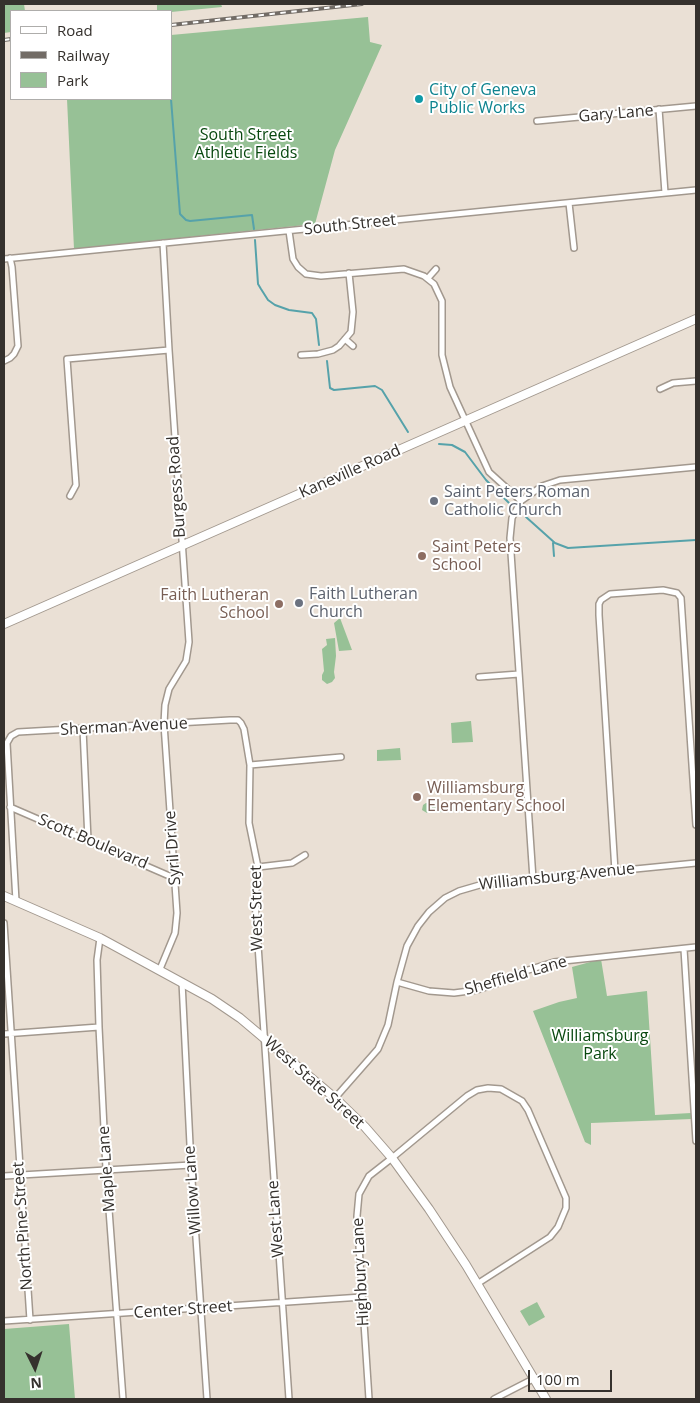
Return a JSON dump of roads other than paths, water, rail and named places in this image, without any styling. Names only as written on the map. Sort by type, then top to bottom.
[{"type":"main road","name":"Kaneville Road","points":[[4,624],[696,319]]},
{"type":"main road","name":"West State Street","points":[[4,896],[100,938],[212,999],[240,1018],[335,1098],[365,1127],[392,1158],[429,1209],[477,1284],[546,1399]]},
{"type":"street","name":"Gary Lane","points":[[536,121],[696,106]]},
{"type":"street","points":[[659,109],[665,193]]},
{"type":"street","name":"South Street","points":[[7,259],[696,190]]},
{"type":"street","points":[[570,203],[574,248]]},
{"type":"street","points":[[289,231],[293,259],[304,272],[316,276],[404,269],[428,278],[434,284],[442,301],[441,344],[443,365],[450,387],[489,472],[521,501]]},
{"type":"street","name":"Burgess Road","points":[[163,243],[188,648],[186,662],[166,697],[164,724]]},
{"type":"street","points":[[4,361],[14,354],[18,346],[12,267],[7,259]]},
{"type":"street","points":[[428,278],[436,269]]},
{"type":"street","points":[[302,355],[326,352],[339,346],[351,332],[354,318],[349,273]]},
{"type":"street","points":[[345,340],[353,346]]},
{"type":"street","points":[[70,496],[76,485],[67,359],[169,350]]},
{"type":"street","points":[[660,389],[673,383],[696,381]]},
{"type":"street","points":[[533,880],[510,538],[512,518],[521,501],[542,486],[560,480],[696,467]]},
{"type":"street","points":[[615,871],[599,615],[601,600],[610,594],[672,591],[681,598],[683,605],[696,825]]},
{"type":"street","points":[[479,677],[519,674]]},
{"type":"street","name":"Sherman Avenue","points":[[10,807],[7,743],[11,736],[18,732],[238,720]]},
{"type":"street","name":"West Street","points":[[238,720],[244,729],[250,765],[248,823],[258,867],[255,902],[264,1039]]},
{"type":"street","name":"Syril Drive","points":[[160,969],[177,923],[164,724]]},
{"type":"street","points":[[83,729],[88,840]]},
{"type":"street","points":[[250,765],[341,757]]},
{"type":"street","points":[[10,807],[16,902]]},
{"type":"street","name":"Scott Boulevard","points":[[10,807],[174,878]]},
{"type":"street","points":[[258,867],[292,863],[305,855]]},
{"type":"street","name":"Williamsburg Avenue","points":[[335,1098],[378,1049],[388,1025],[403,958],[412,936],[432,909],[445,898],[459,890],[476,886],[696,863]]},
{"type":"street","name":"North Pine Street","points":[[4,923],[7,1034],[20,1175],[30,1320]]},
{"type":"street","name":"Maple Lane","points":[[100,938],[97,960],[98,1028],[123,1399]]},
{"type":"street","name":"Sheffield Lane","points":[[397,982],[429,991],[454,993],[477,990],[499,983],[525,970],[554,962],[696,947]]},
{"type":"street","points":[[684,949],[696,1141]]},
{"type":"street","name":"Willow Lane","points":[[182,982],[191,1165],[207,1399]]},
{"type":"street","points":[[7,1034],[98,1028]]},
{"type":"street","name":"West Lane","points":[[264,1039],[289,1399]]},
{"type":"street","name":"Highbury Lane","points":[[369,1399],[357,1216],[359,1194],[369,1176],[467,1096],[477,1090],[488,1088],[501,1090],[522,1101],[528,1110],[566,1198],[566,1208],[558,1227],[550,1237],[477,1284]]},
{"type":"street","points":[[4,1176],[191,1165]]},
{"type":"street","name":"Center Street","points":[[4,1321],[282,1304],[362,1297]]},
{"type":"street","points":[[494,1399],[533,1379]]},
{"type":"waterway","points":[[171,100],[180,214],[190,221],[252,215],[254,229]]},
{"type":"waterway","points":[[255,240],[258,284],[261,289],[268,300],[275,305],[289,310],[312,313],[316,319],[319,345]]},
{"type":"waterway","points":[[327,361],[330,388],[334,390],[375,386],[382,390],[408,432]]},
{"type":"waterway","points":[[439,444],[452,445],[465,452],[486,480],[512,506]]},
{"type":"waterway","points":[[526,517],[555,543],[568,548],[696,540]]},
{"type":"waterway","points":[[553,543],[554,556]]},
{"type":"railway","points":[[172,25],[362,4]]},
{"type":"railway","points":[[4,40],[10,39]]},
{"type":"place","name":"City of Geneva Public Works","points":[[419,99]]},
{"type":"place","name":"Saint Peters Roman Catholic Church","points":[[434,501]]},
{"type":"place","name":"Saint Peters School","points":[[422,556]]},
{"type":"place","name":"Faith Lutheran Church","points":[[299,603]]},
{"type":"place","name":"Faith Lutheran School","points":[[279,604]]},
{"type":"place","name":"Williamsburg Elementary School","points":[[417,797]]},
{"type":"park label","name":"South Street Athletic Fields","points":[[246,144]]},
{"type":"park label","name":"Williamsburg Park","points":[[600,1045]]}]
